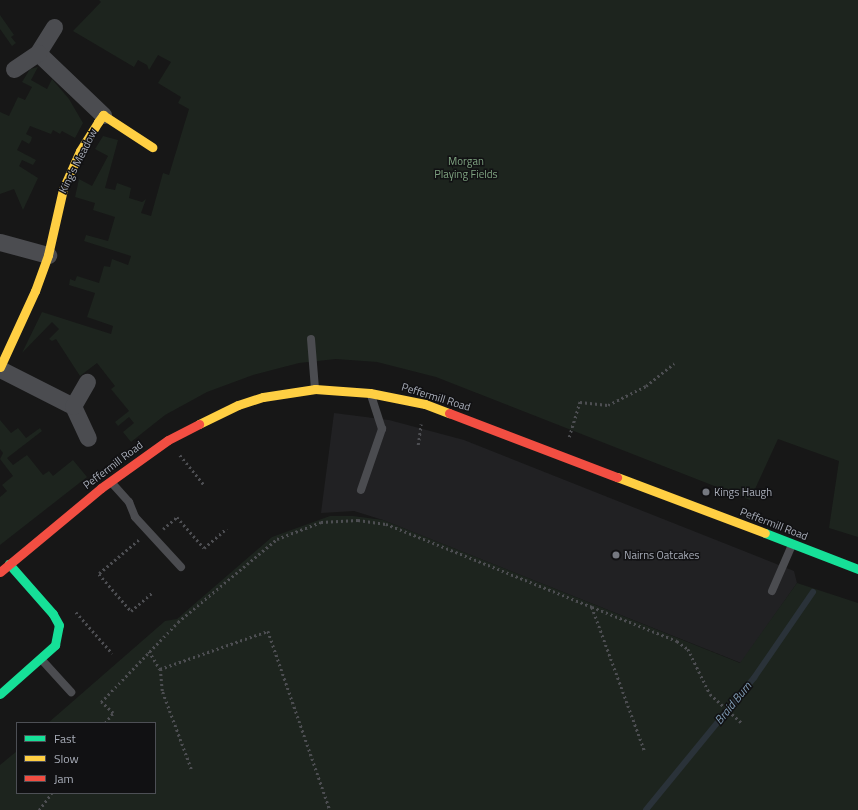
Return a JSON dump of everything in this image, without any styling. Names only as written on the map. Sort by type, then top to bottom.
[{"type":"main road","points":[[103,115],[152,147]]},
{"type":"main road","name":"King's Meadow","points":[[0,368],[35,291],[48,255],[62,193],[80,151],[103,115]]},
{"type":"main road","name":"Peffermill Road","points":[[0,572],[110,481],[168,440],[238,405],[263,397],[315,389],[370,393],[425,404],[563,455],[858,569]]},
{"type":"main road","points":[[0,694],[55,645],[59,625],[9,564]]},
{"type":"street","points":[[14,69],[38,53],[54,27]]},
{"type":"street","points":[[38,53],[103,115]]},
{"type":"street","points":[[0,242],[48,255]]},
{"type":"street","name":"King's Meadow","points":[[0,368],[73,406]]},
{"type":"street","points":[[87,382],[73,406],[88,438]]},
{"type":"lane","points":[[311,339],[315,389]]},
{"type":"lane","points":[[361,490],[382,429],[370,393]]},
{"type":"lane","points":[[110,481],[129,502],[135,517],[181,568]]},
{"type":"lane","points":[[772,591],[792,544]]},
{"type":"lane","points":[[41,658],[71,692]]},
{"type":"path","points":[[563,455],[580,402],[608,405],[646,386],[674,364]]},
{"type":"path","points":[[168,440],[204,485]]},
{"type":"path","points":[[152,592],[131,611],[99,574],[151,534],[177,517],[204,548],[227,528]]},
{"type":"path","points":[[106,722],[113,713],[101,702],[178,622],[277,538],[321,522],[337,520],[386,524],[677,641],[688,649],[710,694],[742,723]]},
{"type":"path","points":[[592,607],[645,752]]},
{"type":"path","points":[[160,670],[268,631],[330,810]]},
{"type":"path","points":[[149,651],[160,670],[162,691],[191,769]]},
{"type":"path","points":[[39,810],[51,794]]},
{"type":"shaded area","name":"Nairns Oatcakes","points":[[334,413],[389,420],[464,440],[794,571],[797,583],[741,663],[383,520],[354,511],[321,513]]},
{"type":"green space","name":"Morgan Playing Fields","points":[[99,0],[858,0],[858,537],[829,528],[839,461],[778,439],[750,500],[436,377],[377,362],[336,359],[299,363],[253,375],[207,392],[165,415],[131,442],[123,432],[134,423],[129,417],[118,426],[115,422],[129,411],[111,389],[115,386],[97,363],[80,376],[56,339],[52,341],[49,339],[59,329],[52,322],[22,353],[42,312],[111,334],[113,326],[87,317],[95,293],[69,285],[70,279],[75,281],[77,276],[99,283],[104,266],[110,267],[112,259],[128,265],[131,256],[84,241],[86,235],[108,241],[115,217],[93,210],[95,203],[75,197],[79,179],[92,186],[108,156],[95,149],[103,136],[118,140],[105,188],[115,190],[117,183],[131,188],[129,198],[142,202],[146,199],[141,213],[151,216],[163,173],[169,175],[189,109],[178,103],[181,97],[158,83],[171,62],[158,55],[149,70],[147,65],[138,60],[134,67],[73,31],[101,2]]},
{"type":"green space","points":[[0,15],[14,35],[11,37],[16,43],[12,46],[0,29]]},
{"type":"green space","points":[[38,67],[31,80],[47,89],[52,79],[69,99],[83,123],[75,138],[62,131],[60,134],[53,130],[51,134],[30,126],[26,134],[32,137],[31,141],[29,144],[22,140],[17,150],[36,160],[33,165],[22,160],[19,166],[38,178],[23,210],[14,189],[0,194],[0,112],[9,116],[18,97],[25,100],[32,87],[22,82],[30,69]]},
{"type":"green space","points":[[0,420],[11,433],[18,428],[26,438],[40,428],[42,431],[7,458],[13,465],[27,455],[43,475],[49,471],[53,476],[73,460],[87,477],[0,545],[0,497],[7,491],[2,485],[13,476],[0,459],[3,453],[0,449]]},
{"type":"green space","points":[[330,516],[353,516],[383,520],[740,663],[797,583],[858,603],[858,810],[0,810],[0,765],[16,752],[16,794],[156,794],[156,722],[49,722],[165,621],[177,619],[272,537]]},
{"type":"waterway","name":"Braid Burn","points":[[646,810],[754,678],[813,592]]},
{"type":"traffic: fast","points":[[765,533],[858,569]]},
{"type":"traffic: fast","points":[[0,694],[55,645],[59,625],[53,614],[9,564]]},
{"type":"traffic: slow","points":[[0,367],[35,291],[48,255],[63,189],[80,151],[98,122],[103,115],[152,147]]},
{"type":"traffic: slow","points":[[199,424],[238,405],[263,397],[315,389],[370,393],[425,404],[449,413]]},
{"type":"traffic: slow","points":[[617,477],[765,533]]},
{"type":"traffic: jam","points":[[449,413],[617,477]]},
{"type":"traffic: jam","points":[[0,572],[101,488],[168,440],[199,424]]},
{"type":"place","name":"Kings Haugh","points":[[706,492]]},
{"type":"place","name":"Nairns Oatcakes","points":[[616,555]]}]
